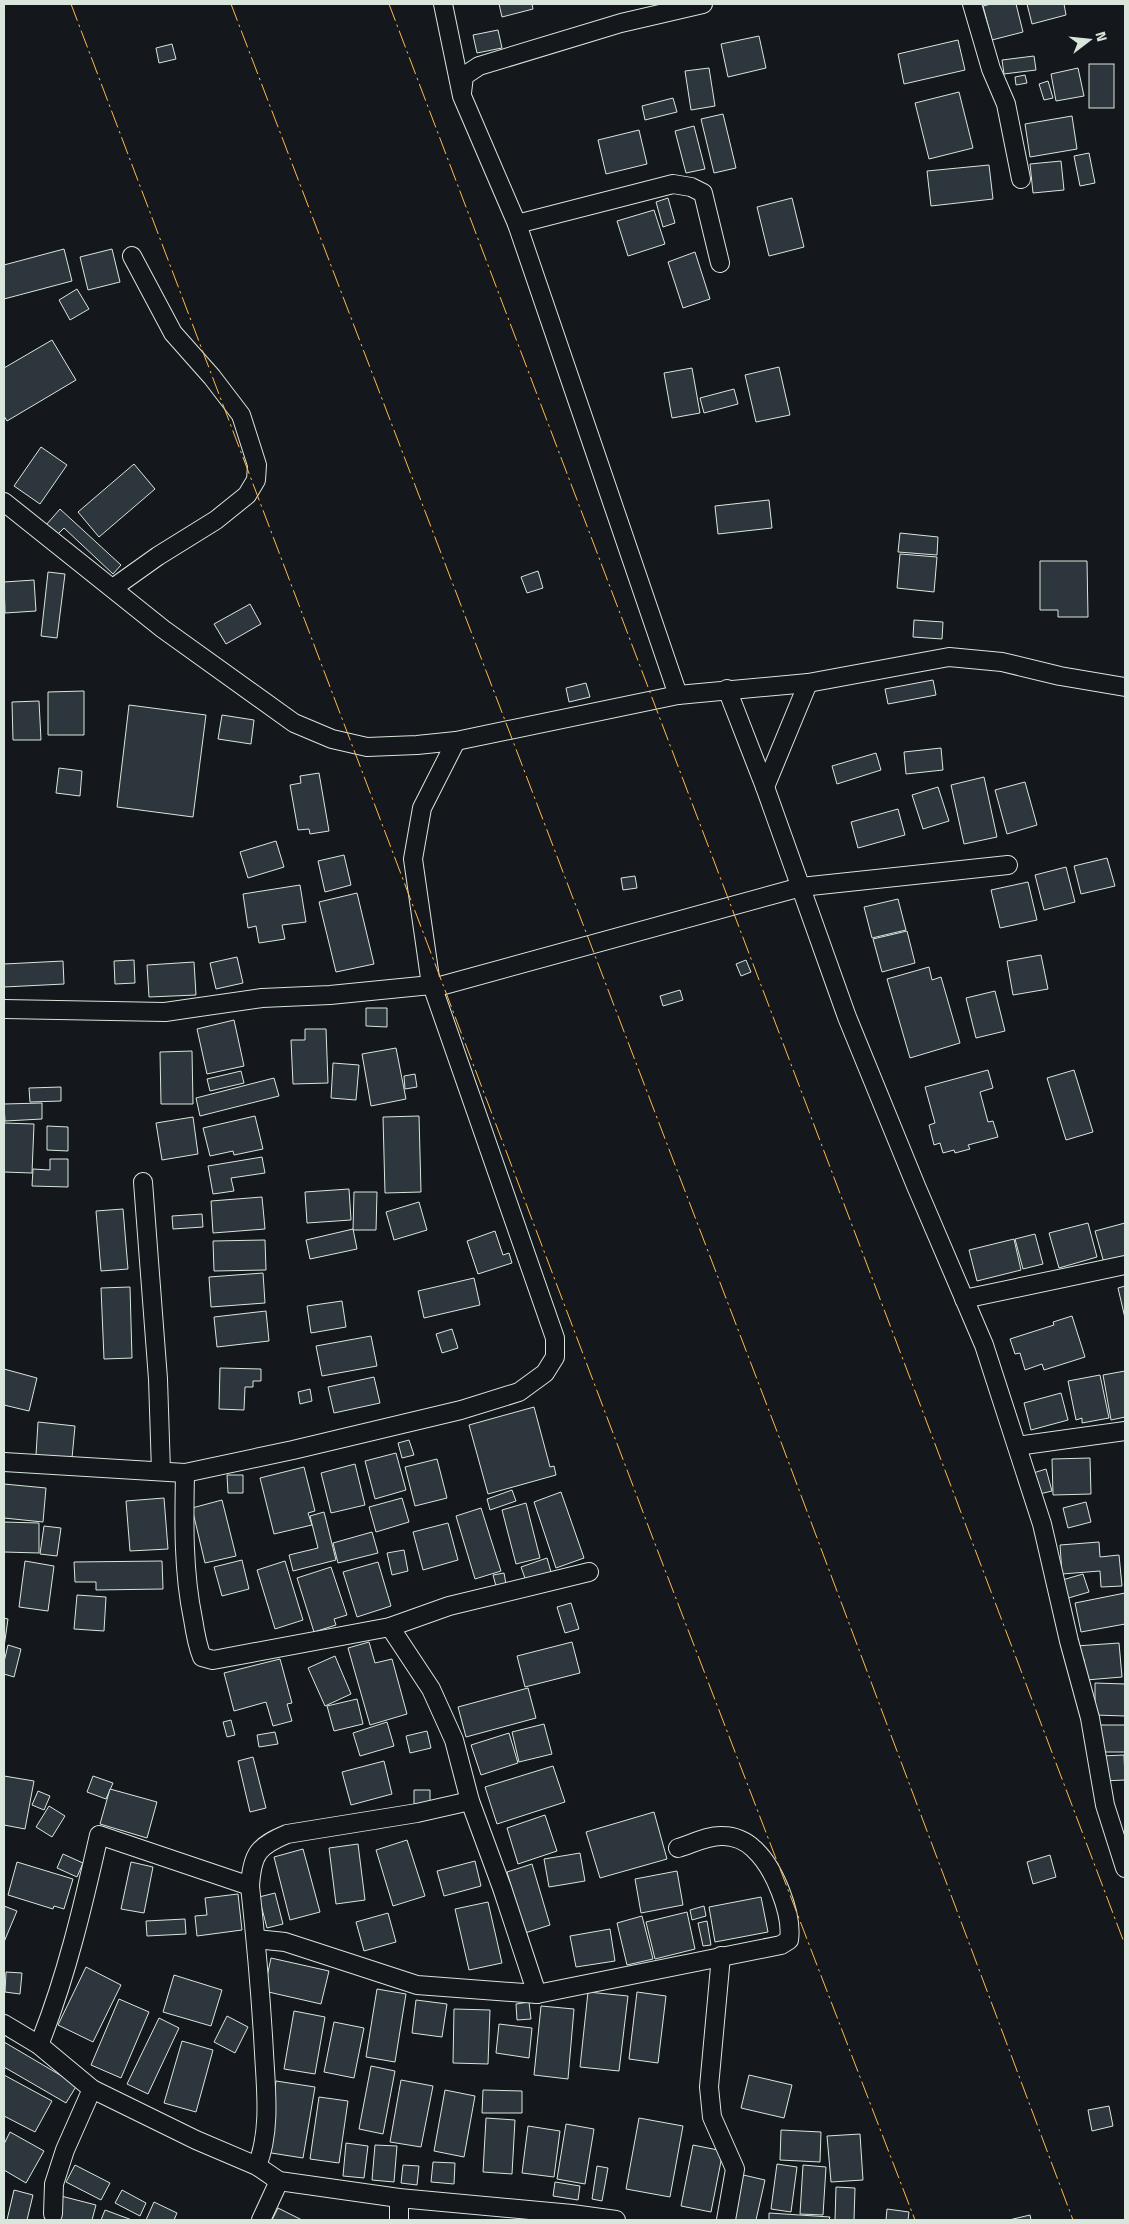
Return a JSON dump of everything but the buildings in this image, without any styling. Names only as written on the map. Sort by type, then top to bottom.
[{"type":"street","points":[[443,4],[462,96],[517,224],[678,695]]},
{"type":"street","points":[[462,96],[464,76],[480,66],[621,23],[703,4]]},
{"type":"street","points":[[972,4],[992,70],[1006,104],[1021,180]]},
{"type":"street","points":[[517,224],[673,184],[691,186],[703,193],[720,263]]},
{"type":"street","points":[[112,588],[158,556],[216,520],[247,495],[256,480],[257,465],[241,414],[212,377],[173,333],[132,256]]},
{"type":"street","points":[[4,502],[163,629],[294,722],[332,739],[367,747],[456,741],[678,695],[808,682],[950,656],[1002,662],[1060,676],[1125,687]]},
{"type":"street","points":[[765,787],[808,682]]},
{"type":"street","points":[[727,689],[765,787],[847,1017],[984,1345],[1044,1532],[1069,1641],[1090,1718],[1105,1805],[1125,1868]]},
{"type":"street","points":[[4,1462],[185,1473],[311,1446],[461,1410],[519,1392],[545,1373],[555,1356],[555,1338],[432,987],[413,859],[422,808],[456,741]]},
{"type":"street","points":[[4,1009],[165,1012],[262,998],[432,987],[801,887],[1008,865]]},
{"type":"street","points":[[144,1182],[158,1379],[161,1471]]},
{"type":"street","points":[[964,1299],[1125,1265]]},
{"type":"street","points":[[1017,1446],[1125,1432]]},
{"type":"street","points":[[185,1473],[185,1561],[189,1599],[198,1649],[202,1657],[213,1660],[390,1627],[449,1606],[589,1572]]},
{"type":"street","points":[[390,1627],[431,1688],[454,1740],[470,1801],[502,1888],[537,1994]]},
{"type":"street","points":[[257,2166],[263,2150],[266,2095],[256,1939],[250,1886],[257,1852],[271,1841],[287,1834],[417,1813],[470,1801]]},
{"type":"street","points":[[39,2045],[50,2018],[83,1905],[99,1835],[250,1886]]},
{"type":"street","points":[[256,1939],[285,1942],[417,1985],[537,1994],[781,1945],[789,1940],[791,1931],[785,1905],[768,1868],[754,1849],[739,1839],[722,1836],[678,1848]]},
{"type":"street","points":[[721,1956],[709,2087],[712,2117],[735,2169],[726,2220]]},
{"type":"street","points":[[4,2024],[39,2045],[92,2089],[196,2140],[257,2166],[279,2180],[398,2198],[572,2214],[616,2220]]},
{"type":"street","points":[[53,2214],[54,2184],[65,2150],[92,2089]]},
{"type":"street","points":[[261,2220],[279,2180]]},
{"type":"street","points":[[398,2198],[399,2220]]},
{"type":"power","points":[[71,4],[657,1549],[915,2220]]},
{"type":"power","points":[[231,4],[781,1442],[1073,2220]]},
{"type":"power","points":[[389,4],[1125,1945]]}]
